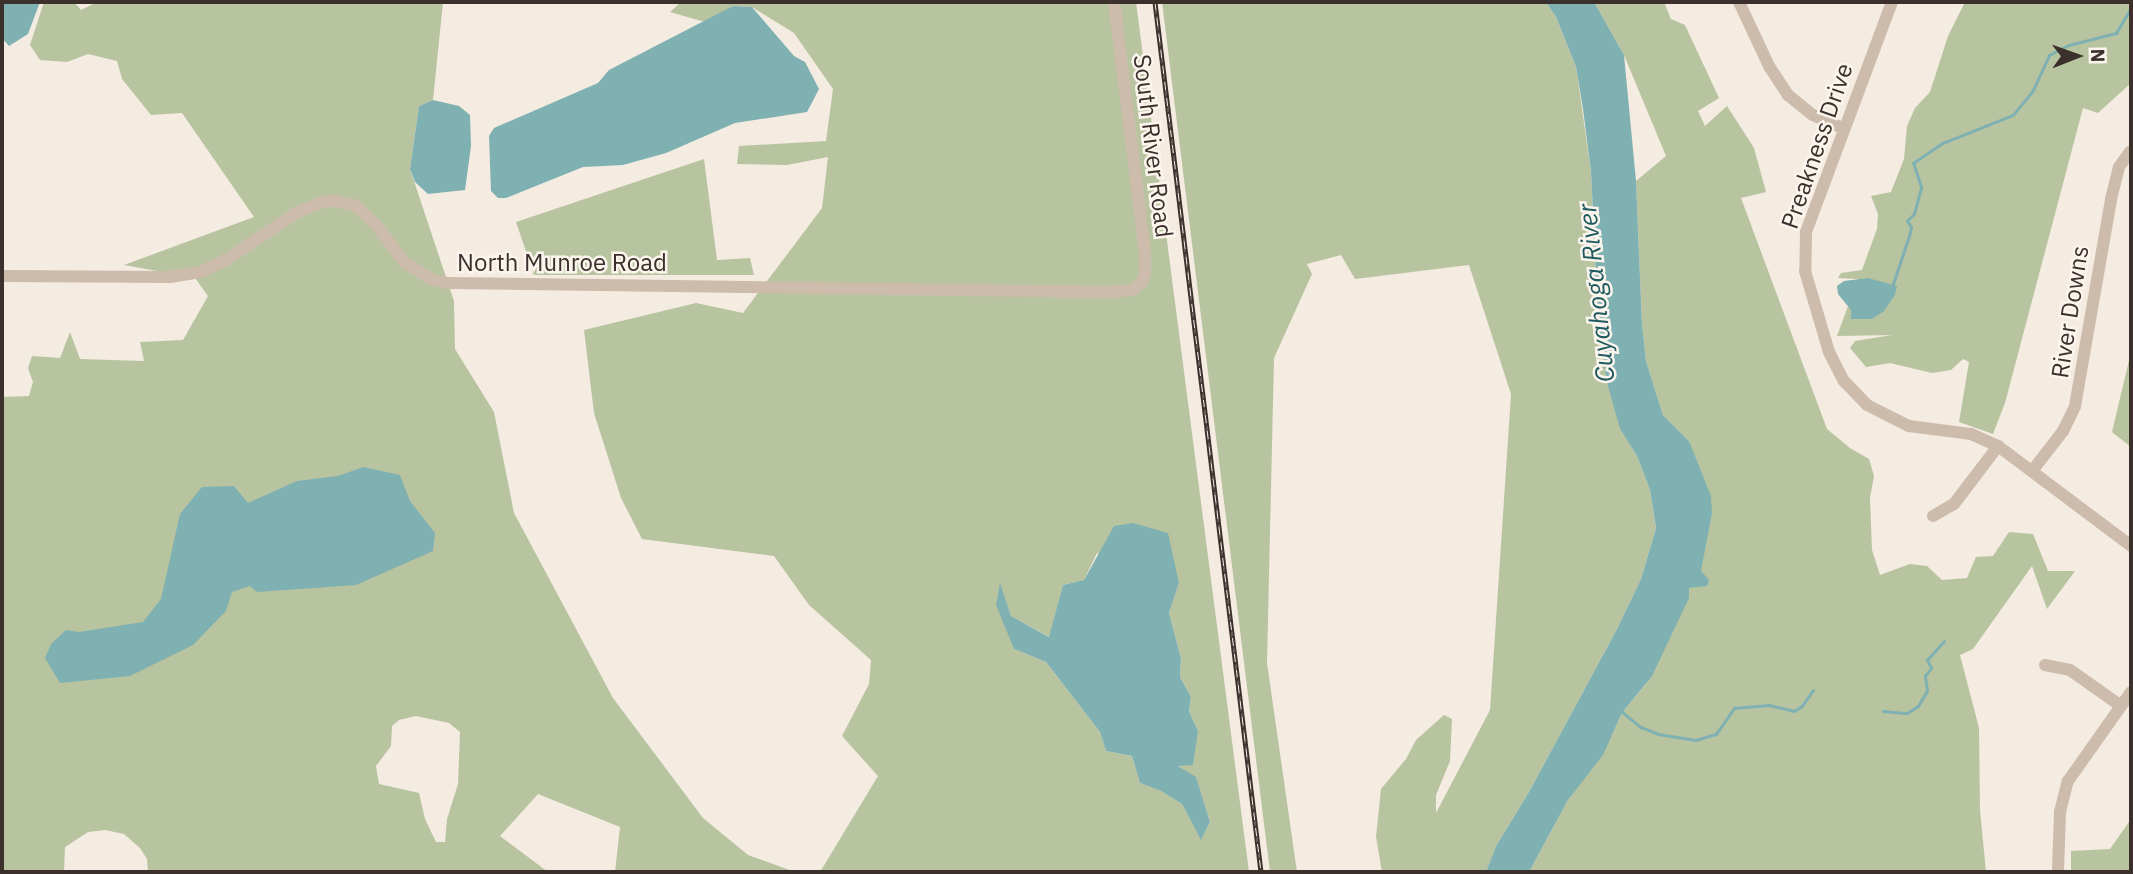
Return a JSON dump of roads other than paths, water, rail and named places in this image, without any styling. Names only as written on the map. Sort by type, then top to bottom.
[{"type":"street","name":"South River Road","points":[[1114,2],[1145,253],[1145,274],[1142,282],[1132,290]]},
{"type":"street","points":[[1739,2],[1780,85],[1806,110],[1843,129]]},
{"type":"street","name":"Preakness Drive","points":[[1892,2],[1811,213],[1804,250],[1810,293],[1833,362],[1858,397],[1884,416],[1918,428],[1970,435],[1998,446],[2131,545]]},
{"type":"street","name":"River Downs","points":[[2032,471],[2063,430],[2075,406],[2111,200],[2119,167],[2130,152]]},
{"type":"street","name":"North Munroe Road","points":[[2,276],[170,277],[201,272],[230,258],[296,213],[322,202],[335,201],[356,206],[377,226],[404,262],[433,280],[447,284],[1109,292],[1132,290]]},
{"type":"street","points":[[1933,516],[1954,504],[1998,446]]},
{"type":"street","points":[[2045,665],[2070,670],[2121,706]]},
{"type":"street","points":[[2058,869],[2060,812],[2068,781],[2131,692]]},
{"type":"water","points":[[2,2],[40,2],[28,34],[9,46],[2,38]]},
{"type":"water","points":[[1546,2],[1594,2],[1624,55],[1636,181],[1646,361],[1663,415],[1689,441],[1711,496],[1712,514],[1701,571],[1709,580],[1707,586],[1689,588],[1689,598],[1652,676],[1622,713],[1603,755],[1568,800],[1529,872],[1486,872],[1496,846],[1529,792],[1617,629],[1641,579],[1656,528],[1650,490],[1637,456],[1620,429],[1608,386],[1599,335],[1591,172],[1583,109],[1576,67],[1556,17]]},
{"type":"water","points":[[733,6],[752,7],[794,56],[805,62],[819,89],[807,112],[735,123],[666,153],[623,165],[583,167],[506,198],[498,198],[491,191],[489,136],[494,128],[598,83],[609,70]]},
{"type":"water","points":[[433,100],[459,106],[470,115],[471,146],[465,190],[428,194],[415,182],[410,169],[419,106]]},
{"type":"water","points":[[1868,278],[1897,286],[1895,295],[1884,311],[1872,319],[1851,319],[1851,310],[1838,294],[1837,286],[1844,281]]},
{"type":"water","points":[[363,467],[400,475],[410,501],[435,533],[433,551],[356,585],[257,592],[250,586],[232,592],[226,611],[193,645],[130,676],[60,683],[45,658],[51,644],[66,630],[79,632],[143,622],[161,599],[180,514],[202,487],[234,486],[248,503],[297,481],[338,476]]},
{"type":"water","points":[[1133,523],[1168,533],[1179,583],[1169,613],[1181,658],[1180,677],[1191,697],[1189,711],[1198,731],[1193,765],[1178,766],[1196,777],[1210,822],[1201,840],[1182,804],[1161,791],[1140,783],[1132,756],[1106,751],[1100,732],[1046,662],[1014,649],[996,605],[1000,583],[1011,616],[1049,637],[1063,585],[1084,580],[1114,526]]},
{"type":"waterway","points":[[1893,284],[1909,236],[1911,227],[1907,221],[1914,214],[1921,187],[1913,163],[1943,143],[2013,115],[2033,90],[2049,55],[2069,45],[2116,33],[2131,8]]},
{"type":"waterway","points":[[1883,711],[1907,713],[1918,706],[1927,691],[1925,676],[1931,668],[1927,660],[1944,641]]},
{"type":"waterway","points":[[1621,711],[1641,727],[1658,734],[1696,740],[1716,734],[1734,708],[1769,705],[1794,711],[1802,706],[1813,690]]},
{"type":"railway","points":[[1155,2],[1261,872]]},
{"type":"water label","name":"Cuyahoga River","points":[[1596,293]]}]
